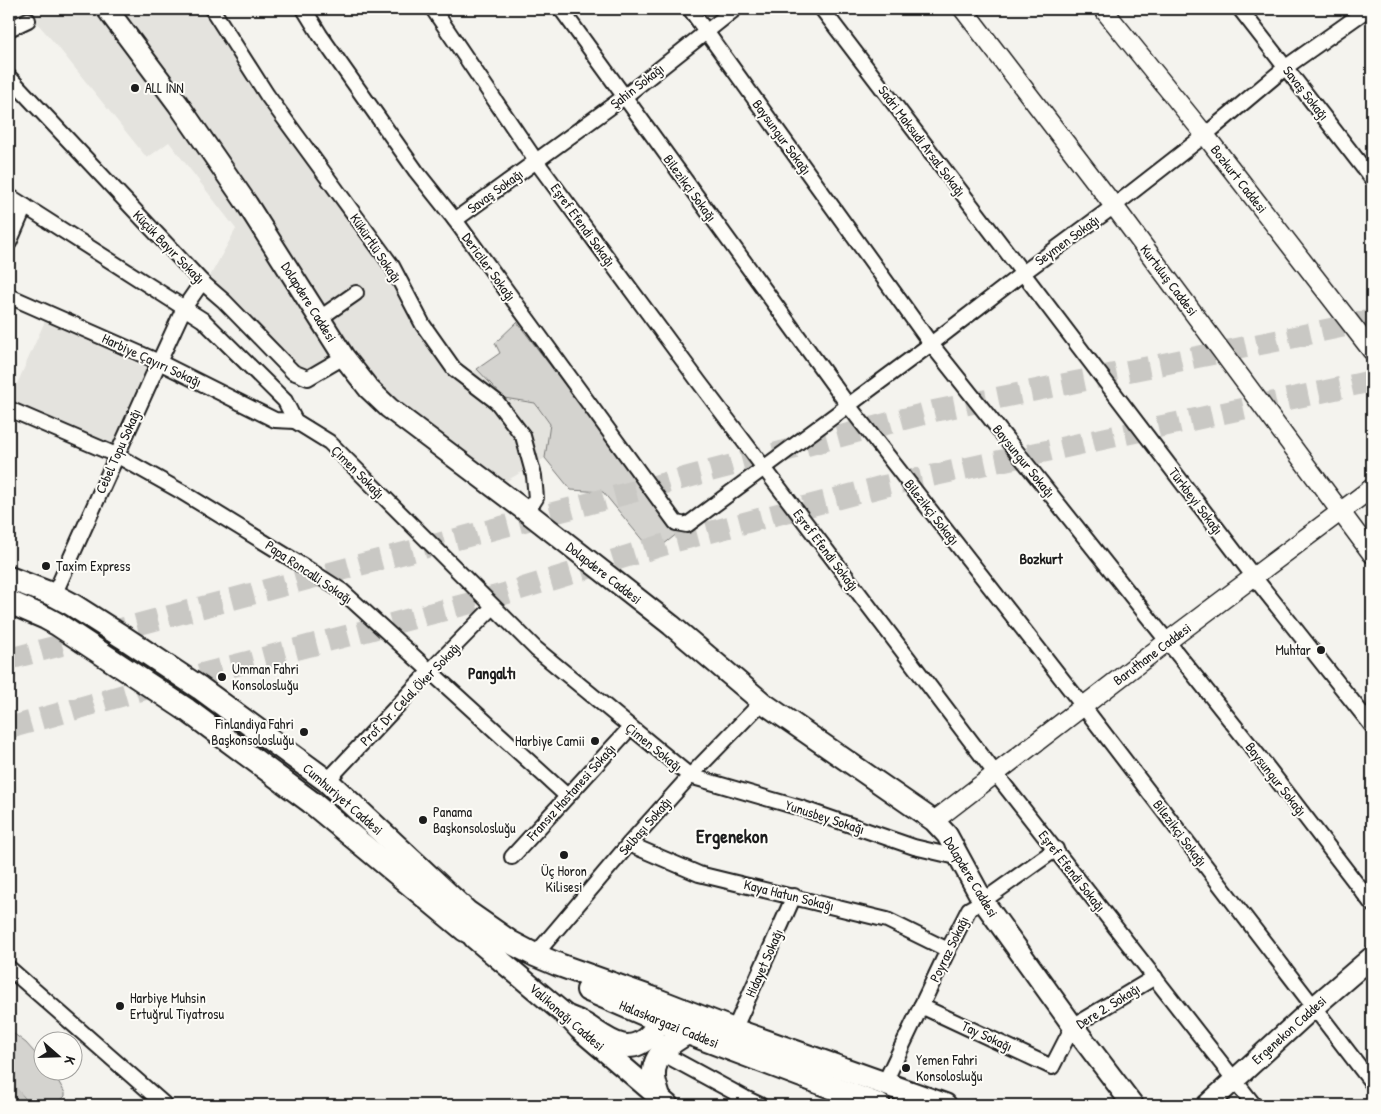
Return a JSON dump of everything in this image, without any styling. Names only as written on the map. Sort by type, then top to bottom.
[{"type":"main road","name":"Dolapdere Caddesi","points":[[108,9],[178,104],[247,204],[344,358],[369,389],[389,408],[527,512],[671,625],[762,702],[934,821],[947,835],[983,901],[1073,1026],[1133,1105]]},
{"type":"main road","name":"Cumhuriyet Caddesi","points":[[9,578],[71,604],[200,688],[327,781],[467,912],[492,930],[535,955],[652,998]]},
{"type":"main road","name":"Cumhuriyet Caddesi","points":[[9,602],[56,624],[187,710],[311,802],[465,930]]},
{"type":"main road","name":"Valikonağı Caddesi","points":[[465,930],[663,1101]]},
{"type":"main road","name":"Halaskargazi Caddesi","points":[[465,930],[577,986],[688,1032],[881,1095],[945,1105]]},
{"type":"main road","name":"Ergenekon Caddesi","points":[[1206,1105],[1372,957]]},
{"type":"main road","name":"Halaskargazi Caddesi","points":[[652,998],[730,1028],[881,1095]]},
{"type":"main road","points":[[568,1017],[584,1024],[607,1040],[620,1045],[632,1046],[640,1043],[656,1028],[659,1011],[652,998]]},
{"type":"main road","points":[[663,1101],[654,1076],[656,1063],[670,1044],[688,1032],[705,1027],[730,1028]]},
{"type":"street","name":"Kükürtlü Sokağı","points":[[212,9],[267,95],[392,266],[423,325],[454,369],[497,402],[522,436],[534,476],[536,498],[527,512]]},
{"type":"street","name":"Dericiler Sokağı","points":[[304,9],[320,35],[410,163],[455,220],[682,524],[764,468]]},
{"type":"street","name":"Eşref Efendi Sokağı","points":[[433,9],[536,161],[699,382],[996,773],[1254,1105]]},
{"type":"street","name":"Bilezikçi Sokağı","points":[[561,9],[848,405],[1083,706],[1372,1083]]},
{"type":"street","name":"Baysungur Sokağı","points":[[690,9],[931,344],[1261,759],[1372,904]]},
{"type":"street","name":"Şahin Sokağı","points":[[536,161],[624,96],[735,9]]},
{"type":"street","name":"Sadri Maksudi Arsal Sokağı","points":[[822,9],[1022,273]]},
{"type":"street","name":"Kurtuluş Caddesi","points":[[963,9],[1114,206],[1372,554]]},
{"type":"street","name":"Bozkurt Caddesi","points":[[1103,9],[1205,135],[1372,351]]},
{"type":"street","name":"Savaş Sokağı","points":[[1240,9],[1372,179]]},
{"type":"street","points":[[1368,9],[1372,14]]},
{"type":"street","name":"Seymen Sokağı","points":[[764,468],[1114,206],[1205,135],[1286,67],[1368,9]]},
{"type":"street","points":[[9,30],[28,20]]},
{"type":"street","name":"Küçük Bayır Sokağı","points":[[9,77],[202,282],[250,326],[293,372],[308,378],[344,358]]},
{"type":"street","name":"Savaş Sokağı","points":[[455,220],[536,161]]},
{"type":"street","name":"Çimen Sokağı","points":[[9,196],[203,320],[285,401],[295,421],[329,442],[536,649],[690,776]]},
{"type":"street","points":[[9,243],[25,206]]},
{"type":"street","name":"Türkbeyi Sokağı","points":[[1022,273],[1254,577],[1372,726]]},
{"type":"street","name":"Cebel Topu Sokağı","points":[[54,596],[116,455],[184,308],[202,282]]},
{"type":"street","points":[[320,318],[356,292]]},
{"type":"street","name":"Harbiye Çayırı Sokağı","points":[[9,296],[159,362],[275,420],[295,421]]},
{"type":"street","name":"Papa Roncalli Sokağı","points":[[9,409],[116,455],[190,496],[342,591],[567,796]]},
{"type":"street","name":"Baruthane Caddesi","points":[[934,821],[1372,488]]},
{"type":"street","name":"Prof. Dr. Celal Öker Sokağı","points":[[327,781],[493,607]]},
{"type":"street","name":"Selbaşı Sokağı","points":[[535,955],[629,844],[690,776],[762,702]]},
{"type":"street","name":"Fransız Hastanesi Sokağı","points":[[512,857],[630,728]]},
{"type":"street","name":"Yunusbey Sokağı","points":[[690,776],[804,809],[914,847],[961,858]]},
{"type":"street","name":"Kaya Hatun Sokağı","points":[[629,844],[699,874],[886,920],[948,950]]},
{"type":"street","name":"Poyraz Sokağı","points":[[881,1095],[921,1006],[969,909],[1056,849]]},
{"type":"street","name":"Hidayet Sokağı","points":[[730,1028],[794,896]]},
{"type":"street","points":[[9,968],[165,1105]]},
{"type":"street","name":"Dere 2. Sokağı","points":[[1052,1067],[1073,1026],[1155,977]]},
{"type":"street","name":"Tay Sokağı","points":[[921,1006],[1052,1067]]},
{"type":"street","points":[[662,1054],[760,1105]]},
{"type":"shaded area","points":[[25,9],[212,9],[465,377],[477,369],[504,398],[535,403],[550,424],[545,458],[503,483],[343,358],[310,376],[292,371],[208,280],[236,229],[169,142],[147,158]]},
{"type":"shaded area","points":[[45,321],[149,369],[112,448],[9,402]]},
{"type":"shaded area","points":[[517,322],[678,533],[653,553],[603,492],[571,490],[545,458],[550,424],[535,403],[504,398],[477,369],[500,353],[495,343]]},
{"type":"shaded area","points":[[9,1030],[32,1050],[32,1082],[59,1082],[65,1096],[60,1101],[61,1105],[30,1105],[9,1081]]},
{"type":"tunnel","points":[[9,659],[934,411],[1372,320]]},
{"type":"tunnel","points":[[9,728],[138,691],[501,595],[676,541],[884,486],[1372,381]]},
{"type":"tunnel","points":[[9,1094],[17,1105]]},
{"type":"place","name":"ALL INN","points":[[135,88]]},
{"type":"place","name":"Taxim Express","points":[[46,566]]},
{"type":"place","name":"Muhtar","points":[[1321,650]]},
{"type":"place","name":"Umman Fahri Konsolosluğu","points":[[222,677]]},
{"type":"place","name":"Finlandiya Fahri Başkonsolosluğu","points":[[304,732]]},
{"type":"place","name":"Harbiye Camii","points":[[595,741]]},
{"type":"place","name":"Panama Başkonsolosluğu","points":[[423,820]]},
{"type":"place","name":"Üç Horon Kilisesi","points":[[564,855]]},
{"type":"place","name":"Harbiye Muhsin Ertuğrul Tiyatrosu","points":[[120,1006]]},
{"type":"place","name":"Yemen Fahri Konsolosluğu","points":[[906,1068]]},
{"type":"district","name":"Bozkurt","points":[[1041,559]]},
{"type":"district","name":"Pangaltı","points":[[492,673]]},
{"type":"district","name":"Ergenekon","points":[[732,836]]}]
